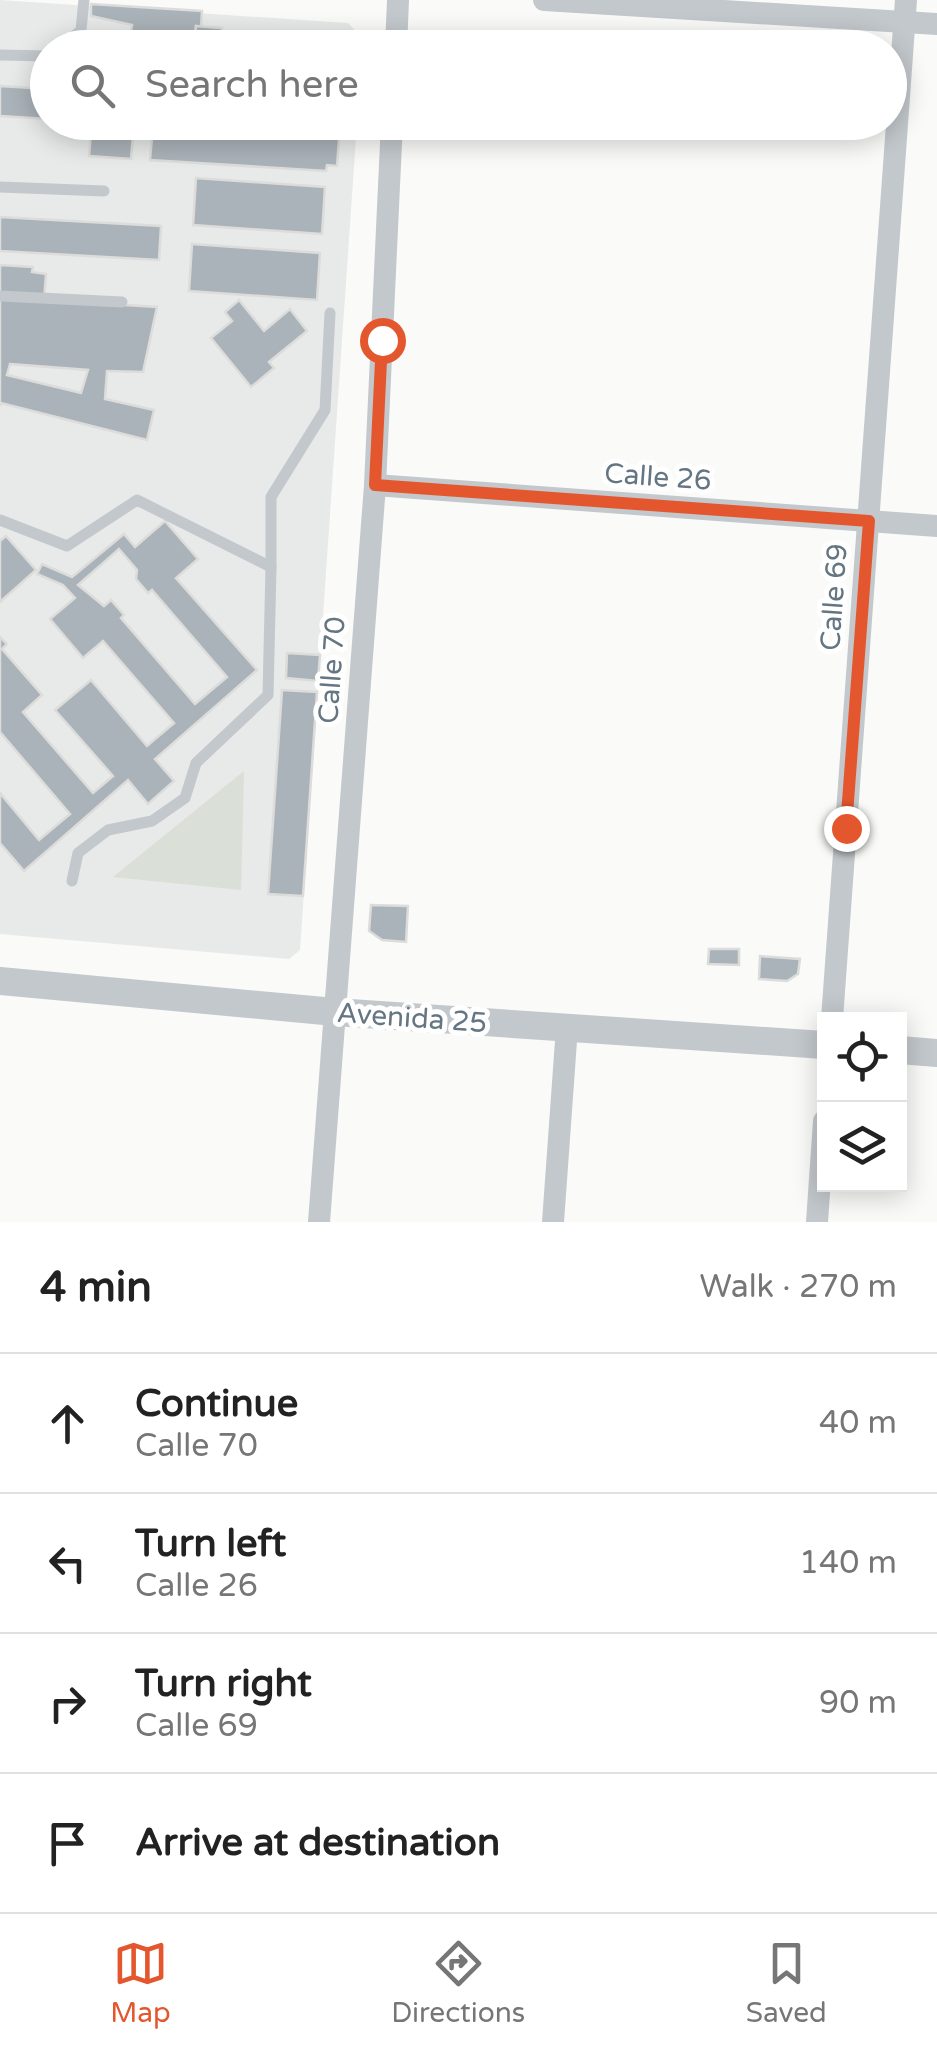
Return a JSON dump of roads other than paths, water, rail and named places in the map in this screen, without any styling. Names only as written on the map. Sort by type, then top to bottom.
[{"type":"street","points":[[397,30],[398,0]]},
{"type":"street","points":[[544,0],[906,11],[937,24]]},
{"type":"street","name":"Calle 70","points":[[320,1222],[375,485],[391,140]]},
{"type":"street","name":"Calle 69","points":[[833,1012],[897,140]]},
{"type":"street","name":"Calle 26","points":[[375,485],[937,526]]},
{"type":"street","name":"Avenida 25","points":[[0,982],[335,1012],[817,1045]]},
{"type":"street","points":[[553,1222],[567,1027]]},
{"type":"street","points":[[907,1051],[937,1053]]},
{"type":"street","points":[[817,1222],[819,1192]]},
{"type":"lane","points":[[81,30],[84,0]]},
{"type":"lane","points":[[0,55],[30,56]]},
{"type":"lane","points":[[0,187],[104,191]]},
{"type":"lane","points":[[0,296],[122,302]]},
{"type":"lane","points":[[72,881],[78,852],[108,830],[152,821],[185,798],[196,763],[268,695],[271,498],[325,410],[330,312]]},
{"type":"lane","points":[[0,520],[67,546],[138,500],[271,567]]}]
